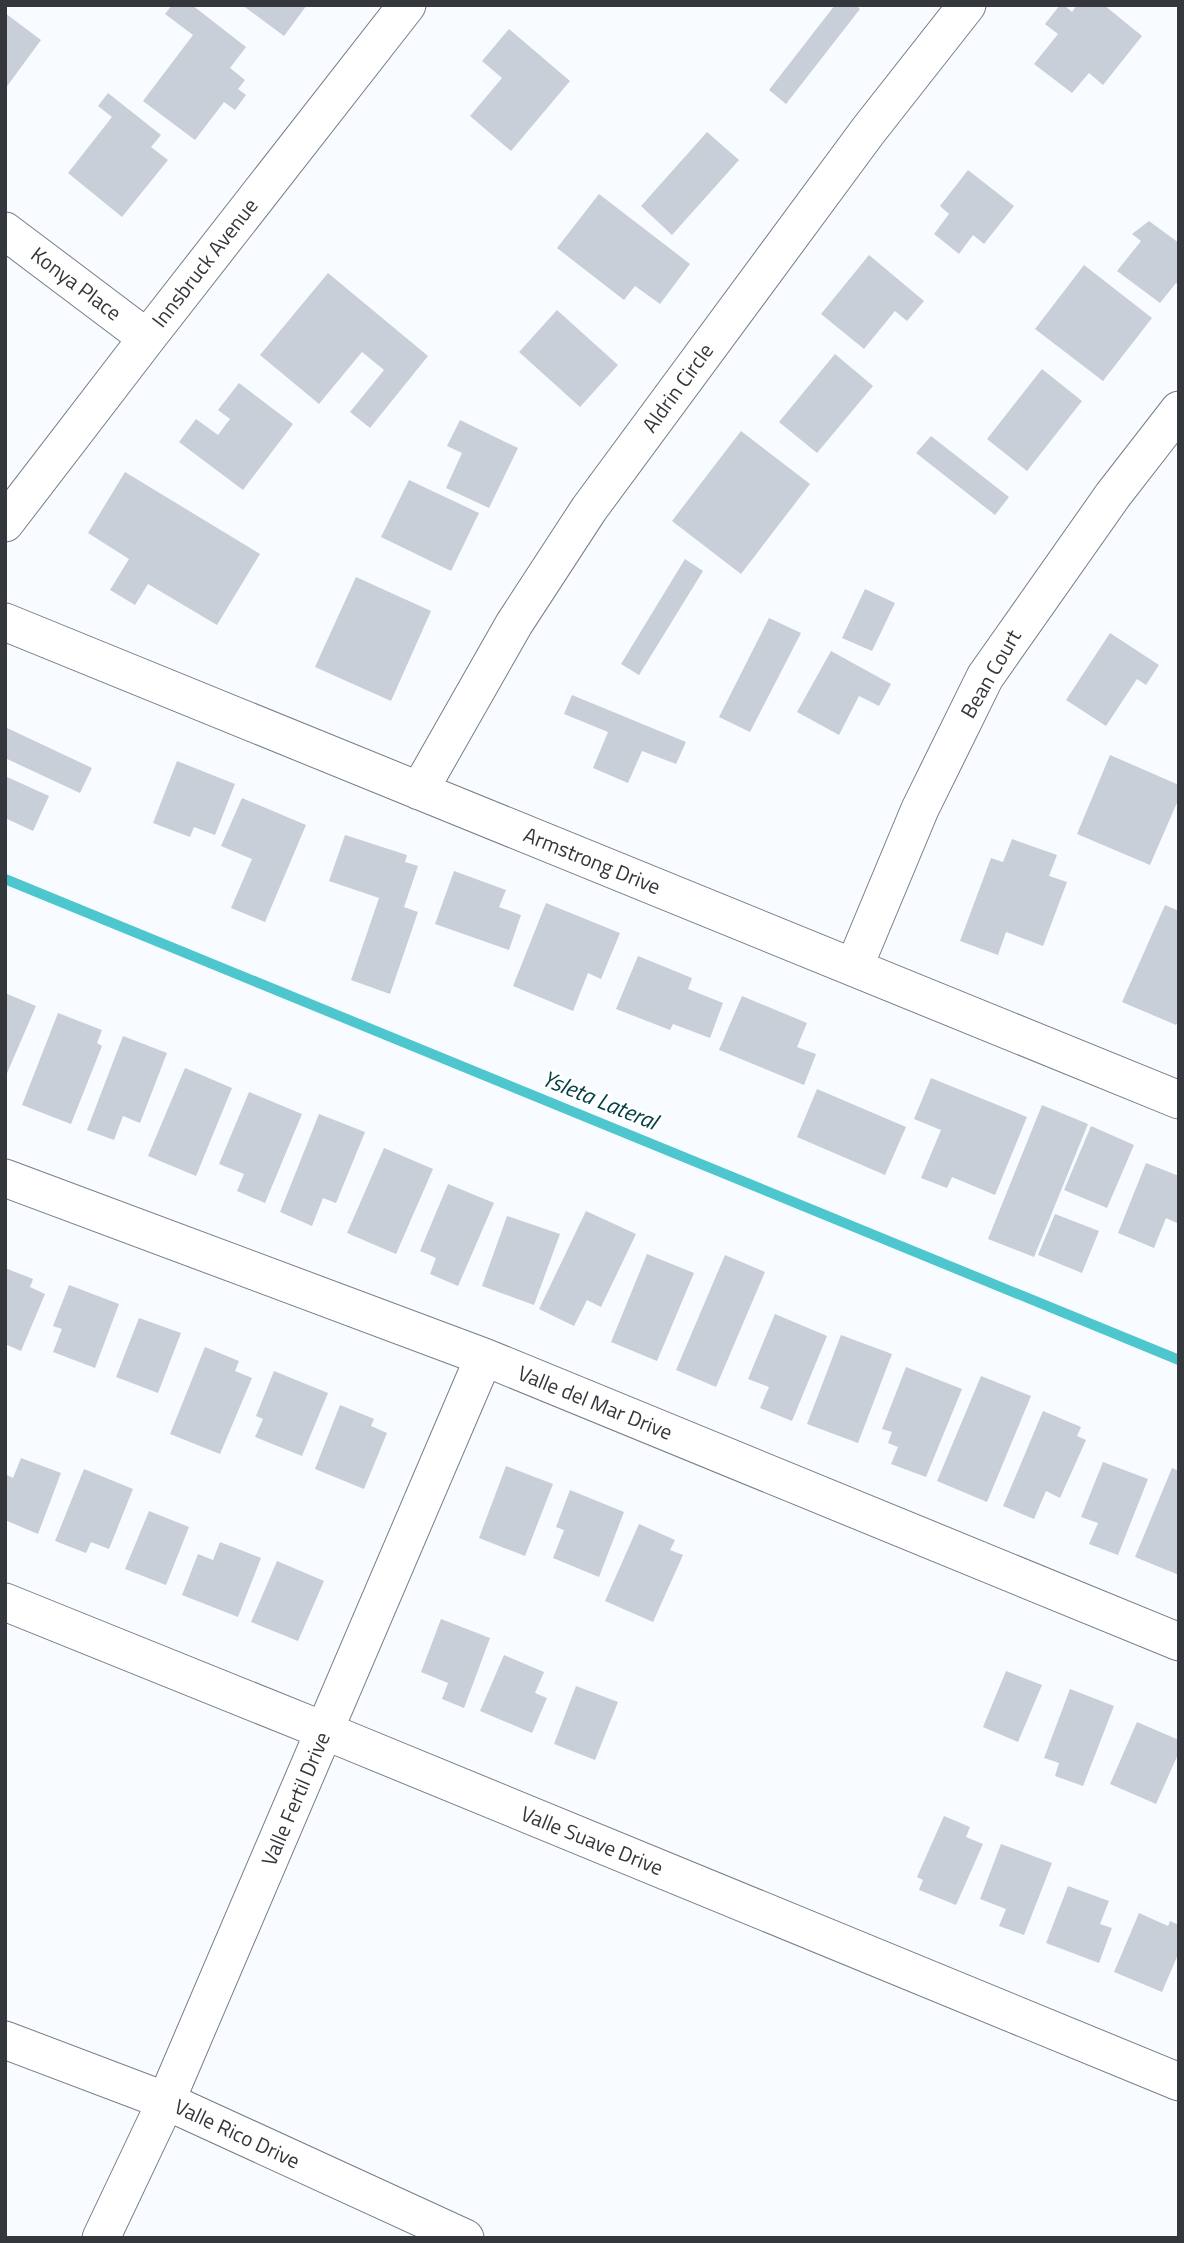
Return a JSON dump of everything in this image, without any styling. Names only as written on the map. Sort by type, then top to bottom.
[{"type":"street","name":"Innsbruck Avenue","points":[[5,523],[407,5]]},
{"type":"street","name":"Aldrin Circle","points":[[419,791],[514,624],[589,509],[868,131],[967,5]]},
{"type":"street","name":"Konya Place","points":[[5,231],[147,338]]},
{"type":"street","name":"Bean Court","points":[[853,967],[920,809],[985,677],[1113,495],[1179,410]]},
{"type":"street","name":"Armstrong Drive","points":[[5,622],[1179,1100]]},
{"type":"street","name":"Valle del Mar Drive","points":[[5,1178],[484,1357],[1179,1642]]},
{"type":"street","name":"Valle Fertil Drive","points":[[101,2238],[166,2101],[484,1357]]},
{"type":"street","name":"Valle Suave Drive","points":[[5,1602],[1179,2082]]},
{"type":"street","name":"Valle Rico Drive","points":[[5,2040],[166,2101],[465,2238]]},
{"type":"building","points":[[172,5],[192,5],[246,47],[230,68],[245,80],[238,89],[246,95],[235,110],[224,102],[195,140],[143,101],[193,35],[165,14]]},
{"type":"building","points":[[242,5],[307,5],[284,36]]},
{"type":"building","points":[[835,5],[855,5],[860,9],[786,104],[769,90]]},
{"type":"building","points":[[1060,5],[1072,12],[1077,5],[1104,5],[1142,36],[1103,85],[1089,73],[1072,93],[1034,64],[1058,34],[1045,24]]},
{"type":"building","points":[[5,13],[41,40],[5,89]]},
{"type":"building","points":[[509,29],[570,81],[511,151],[470,116],[502,78],[482,61]]},
{"type":"building","points":[[108,93],[161,135],[151,147],[168,160],[122,217],[68,173],[112,117],[98,106]]},
{"type":"building","points":[[707,132],[739,160],[672,235],[641,206]]},
{"type":"building","points":[[968,170],[1014,206],[984,244],[973,235],[959,254],[934,234],[949,214],[940,206]]},
{"type":"building","points":[[599,194],[690,264],[660,304],[635,286],[624,300],[557,248]]},
{"type":"building","points":[[1149,221],[1179,243],[1179,285],[1176,283],[1160,303],[1117,271],[1141,241],[1132,234]]},
{"type":"building","points":[[869,255],[924,301],[907,321],[895,311],[864,349],[821,314]]},
{"type":"building","points":[[1084,265],[1152,318],[1103,381],[1035,329]]},
{"type":"building","points":[[328,273],[428,356],[370,428],[350,412],[384,370],[362,352],[319,404],[260,355]]},
{"type":"building","points":[[557,310],[618,365],[580,407],[519,352]]},
{"type":"building","points":[[835,354],[873,386],[817,453],[779,422]]},
{"type":"building","points":[[1042,369],[1082,401],[1027,471],[987,439]]},
{"type":"building","points":[[239,383],[293,424],[243,490],[179,442],[196,419],[218,435],[230,419],[218,410]]},
{"type":"building","points":[[460,420],[518,448],[489,508],[446,488],[462,453],[447,446]]},
{"type":"building","points":[[741,431],[810,484],[741,574],[672,521]]},
{"type":"building","points":[[931,436],[1009,497],[995,515],[916,453]]},
{"type":"building","points":[[125,472],[260,554],[217,625],[148,584],[135,605],[110,590],[129,559],[88,533]]},
{"type":"building","points":[[409,480],[479,513],[451,571],[381,537]]},
{"type":"building","points":[[685,559],[703,571],[639,675],[621,664]]},
{"type":"building","points":[[356,577],[431,611],[391,701],[315,667]]},
{"type":"building","points":[[865,589],[895,603],[872,651],[842,638]]},
{"type":"building","points":[[769,618],[801,633],[750,732],[719,717]]},
{"type":"building","points":[[1110,633],[1159,665],[1146,685],[1137,679],[1106,726],[1066,700]]},
{"type":"building","points":[[831,651],[891,684],[879,706],[859,696],[839,735],[797,712]]},
{"type":"building","points":[[572,695],[686,742],[676,764],[642,751],[628,783],[593,768],[608,732],[564,714]]},
{"type":"building","points":[[5,727],[92,768],[80,793],[5,758]]},
{"type":"building","points":[[1110,755],[1179,785],[1179,798],[1150,865],[1077,834]]},
{"type":"building","points":[[177,761],[235,784],[215,835],[194,827],[190,837],[153,823]]},
{"type":"building","points":[[5,776],[49,796],[33,831],[5,818]]},
{"type":"building","points":[[242,798],[306,825],[265,922],[231,908],[252,859],[221,846]]},
{"type":"building","points":[[345,835],[407,855],[405,862],[418,866],[404,907],[418,912],[390,994],[351,980],[379,898],[329,881]]},
{"type":"building","points":[[1012,839],[1057,855],[1049,876],[1067,882],[1043,946],[1006,932],[998,955],[960,941],[991,858],[1003,862]]},
{"type":"building","points":[[454,871],[506,890],[499,907],[521,915],[509,950],[435,924]]},
{"type":"building","points":[[546,903],[620,933],[601,979],[588,973],[573,1011],[513,986]]},
{"type":"building","points":[[1165,905],[1179,911],[1179,1019],[1176,1025],[1122,1002]]},
{"type":"building","points":[[638,956],[692,978],[688,989],[723,1003],[710,1038],[673,1024],[670,1030],[616,1009]]},
{"type":"building","points":[[5,993],[36,1006],[5,1078]]},
{"type":"building","points":[[742,996],[807,1023],[797,1047],[816,1054],[804,1085],[719,1050]]},
{"type":"building","points":[[58,1013],[102,1030],[97,1043],[102,1046],[71,1124],[22,1105]]},
{"type":"building","points":[[123,1036],[167,1053],[140,1123],[123,1116],[114,1140],[87,1130]]},
{"type":"building","points":[[185,1068],[232,1088],[196,1176],[148,1156]]},
{"type":"building","points":[[931,1078],[1027,1117],[995,1195],[952,1177],[947,1188],[921,1178],[941,1130],[914,1119]]},
{"type":"building","points":[[817,1089],[906,1127],[885,1175],[797,1137]]},
{"type":"building","points":[[249,1092],[302,1114],[265,1203],[237,1191],[244,1174],[219,1164]]},
{"type":"building","points":[[1042,1105],[1088,1124],[1034,1257],[988,1239]]},
{"type":"building","points":[[319,1114],[365,1132],[336,1203],[323,1198],[312,1226],[280,1212]]},
{"type":"building","points":[[1091,1126],[1134,1145],[1107,1208],[1064,1190]]},
{"type":"building","points":[[384,1148],[433,1169],[396,1254],[347,1233]]},
{"type":"building","points":[[1146,1163],[1179,1176],[1179,1224],[1166,1218],[1154,1248],[1118,1233]]},
{"type":"building","points":[[448,1184],[494,1203],[458,1286],[430,1274],[436,1258],[420,1251]]},
{"type":"building","points":[[586,1211],[636,1234],[601,1307],[587,1300],[574,1326],[539,1309]]},
{"type":"building","points":[[1055,1214],[1099,1231],[1082,1273],[1038,1255]]},
{"type":"building","points":[[507,1216],[560,1234],[534,1305],[482,1286]]},
{"type":"building","points":[[647,1254],[694,1273],[657,1361],[611,1342]]},
{"type":"building","points":[[725,1255],[765,1272],[716,1387],[676,1370]]},
{"type":"building","points":[[5,1268],[33,1279],[30,1287],[45,1294],[21,1351],[5,1344]]},
{"type":"building","points":[[69,1285],[119,1304],[95,1368],[53,1352],[62,1329],[53,1326]]},
{"type":"building","points":[[775,1314],[827,1336],[792,1421],[760,1408],[769,1387],[748,1379]]},
{"type":"building","points":[[139,1318],[181,1333],[158,1393],[116,1377]]},
{"type":"building","points":[[841,1335],[892,1354],[858,1443],[807,1424]]},
{"type":"building","points":[[205,1347],[239,1361],[235,1371],[252,1378],[220,1454],[170,1434]]},
{"type":"building","points":[[906,1367],[962,1389],[926,1477],[891,1464],[898,1447],[888,1443],[892,1432],[882,1429]]},
{"type":"building","points":[[274,1371],[328,1393],[302,1456],[255,1437],[263,1419],[256,1416]]},
{"type":"building","points":[[981,1376],[1031,1396],[987,1502],[937,1481]]},
{"type":"building","points":[[340,1405],[374,1419],[371,1426],[387,1433],[364,1489],[315,1469]]},
{"type":"building","points":[[1043,1411],[1081,1427],[1077,1436],[1086,1440],[1060,1498],[1046,1491],[1034,1519],[1003,1506]]},
{"type":"building","points":[[21,1458],[61,1473],[38,1534],[5,1520],[5,1474],[13,1478]]},
{"type":"building","points":[[1103,1462],[1148,1479],[1118,1555],[1089,1544],[1098,1523],[1081,1517]]},
{"type":"building","points":[[506,1466],[553,1484],[525,1556],[479,1538]]},
{"type":"building","points":[[1172,1468],[1179,1471],[1179,1575],[1135,1557]]},
{"type":"building","points":[[84,1469],[133,1489],[109,1549],[91,1542],[86,1553],[55,1541]]},
{"type":"building","points":[[570,1490],[624,1512],[599,1577],[553,1558],[564,1530],[556,1527]]},
{"type":"building","points":[[149,1511],[189,1527],[166,1585],[125,1569]]},
{"type":"building","points":[[639,1524],[675,1540],[670,1550],[683,1555],[653,1622],[605,1601]]},
{"type":"building","points":[[220,1542],[261,1558],[238,1617],[182,1595],[198,1554],[213,1560]]},
{"type":"building","points":[[277,1561],[324,1581],[298,1641],[251,1622]]},
{"type":"building","points":[[441,1619],[490,1638],[464,1708],[442,1699],[448,1683],[421,1672]]},
{"type":"building","points":[[504,1655],[544,1672],[535,1693],[547,1698],[532,1733],[480,1711]]},
{"type":"building","points":[[1006,1671],[1042,1685],[1018,1742],[983,1727]]},
{"type":"building","points":[[576,1686],[618,1702],[595,1760],[554,1744]]},
{"type":"building","points":[[1070,1689],[1114,1706],[1083,1786],[1055,1776],[1059,1763],[1044,1758]]},
{"type":"building","points":[[1137,1722],[1179,1740],[1179,1752],[1156,1804],[1110,1784]]},
{"type":"building","points":[[944,1816],[970,1827],[966,1837],[983,1844],[956,1905],[919,1890],[923,1880],[917,1877]]},
{"type":"building","points":[[1001,1844],[1052,1863],[1024,1935],[999,1926],[1006,1909],[980,1899]]},
{"type":"building","points":[[1068,1886],[1109,1901],[1100,1924],[1112,1928],[1099,1963],[1046,1943]]},
{"type":"building","points":[[1139,1913],[1168,1926],[1170,1921],[1179,1925],[1179,1952],[1162,1992],[1114,1972]]},
{"type":"waterway","name":"Ysleta Lateral","points":[[5,879],[1179,1360]]}]
